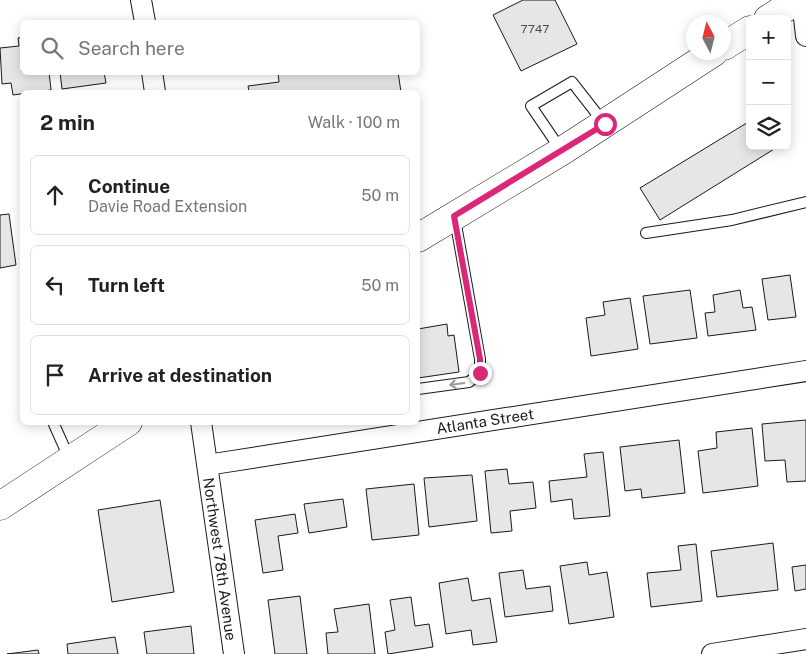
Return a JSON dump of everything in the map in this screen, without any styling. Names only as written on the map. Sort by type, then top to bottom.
[{"type":"main road","points":[[774,15],[798,0]]},
{"type":"main road","points":[[731,42],[746,32]]},
{"type":"main road","points":[[420,235],[562,151],[702,60]]},
{"type":"main road","points":[[0,506],[123,425]]},
{"type":"street","points":[[142,0],[145,20]]},
{"type":"street","points":[[802,0],[806,36]]},
{"type":"street","points":[[152,75],[155,90]]},
{"type":"street","name":"Atlanta Street","points":[[207,465],[806,371]]},
{"type":"street","points":[[201,425],[207,465]]},
{"type":"street","name":"Northwest 78th Avenue","points":[[207,465],[234,654]]},
{"type":"street","points":[[712,654],[806,639]]},
{"type":"lane","points":[[562,151],[531,106],[572,82],[605,124]]},
{"type":"lane","points":[[646,233],[732,220],[806,202]]},
{"type":"lane","points":[[420,389],[469,382],[480,373],[480,359],[454,216]]},
{"type":"lane","points":[[54,425],[70,459]]},
{"type":"building","points":[[523,0],[555,0],[577,44],[521,71],[493,15]]},
{"type":"building","points":[[18,38],[20,38],[20,75],[49,75],[51,90],[20,90],[20,94],[13,95],[11,83],[2,84],[0,48],[19,46]]},
{"type":"building","points":[[60,75],[105,75],[106,83],[62,89]]},
{"type":"building","points":[[278,75],[398,75],[401,90],[249,90],[248,86],[279,82]]},
{"type":"building","points":[[746,123],[746,150],[773,150],[660,220],[640,188]]},
{"type":"building","points":[[9,214],[16,265],[0,268],[0,215]]},
{"type":"building","points":[[790,275],[796,317],[768,320],[762,279]]},
{"type":"building","points":[[690,290],[697,338],[650,344],[643,296]]},
{"type":"building","points":[[740,290],[743,308],[752,307],[756,330],[708,336],[705,313],[715,312],[713,295]]},
{"type":"building","points":[[630,298],[638,349],[591,356],[586,318],[605,315],[603,302]]},
{"type":"building","points":[[447,324],[448,336],[454,335],[459,372],[420,378],[420,329]]},
{"type":"building","points":[[806,420],[806,481],[787,482],[785,460],[765,461],[762,424]]},
{"type":"building","points":[[752,428],[758,486],[703,493],[698,451],[717,448],[716,432]]},
{"type":"building","points":[[679,440],[685,493],[642,498],[641,489],[625,491],[620,447]]},
{"type":"building","points":[[603,452],[610,516],[574,519],[572,499],[551,502],[549,481],[587,477],[584,454]]},
{"type":"building","points":[[507,469],[509,484],[533,482],[536,508],[510,511],[512,531],[491,533],[485,471]]},
{"type":"building","points":[[472,475],[477,521],[429,527],[424,478]]},
{"type":"building","points":[[414,484],[419,535],[372,540],[366,489]]},
{"type":"building","points":[[343,499],[347,527],[309,533],[304,504]]},
{"type":"building","points":[[160,500],[174,592],[112,602],[98,510]]},
{"type":"building","points":[[295,514],[298,533],[278,536],[283,570],[263,573],[255,520]]},
{"type":"building","points":[[773,543],[778,590],[717,597],[711,551]]},
{"type":"building","points":[[696,544],[702,601],[651,607],[647,573],[681,570],[678,546]]},
{"type":"building","points":[[587,562],[589,575],[607,572],[614,617],[569,624],[560,566]]},
{"type":"building","points":[[806,565],[806,589],[795,591],[792,567]]},
{"type":"building","points":[[523,570],[526,589],[550,586],[553,611],[505,617],[499,573]]},
{"type":"building","points":[[468,578],[472,601],[490,598],[497,642],[473,645],[471,630],[446,634],[439,583]]},
{"type":"building","points":[[300,596],[307,654],[275,654],[268,600]]},
{"type":"building","points":[[411,597],[415,626],[429,624],[433,647],[388,654],[385,632],[395,630],[390,600]]},
{"type":"building","points":[[369,604],[375,654],[328,654],[326,633],[338,632],[334,609]]},
{"type":"building","points":[[191,626],[194,654],[147,654],[144,632]]},
{"type":"building","points":[[115,637],[118,654],[68,654],[67,644]]},
{"type":"building","points":[[38,650],[39,654],[7,654]]},
{"type":"route","points":[[480,373],[480,359],[454,216],[605,124]]}]
